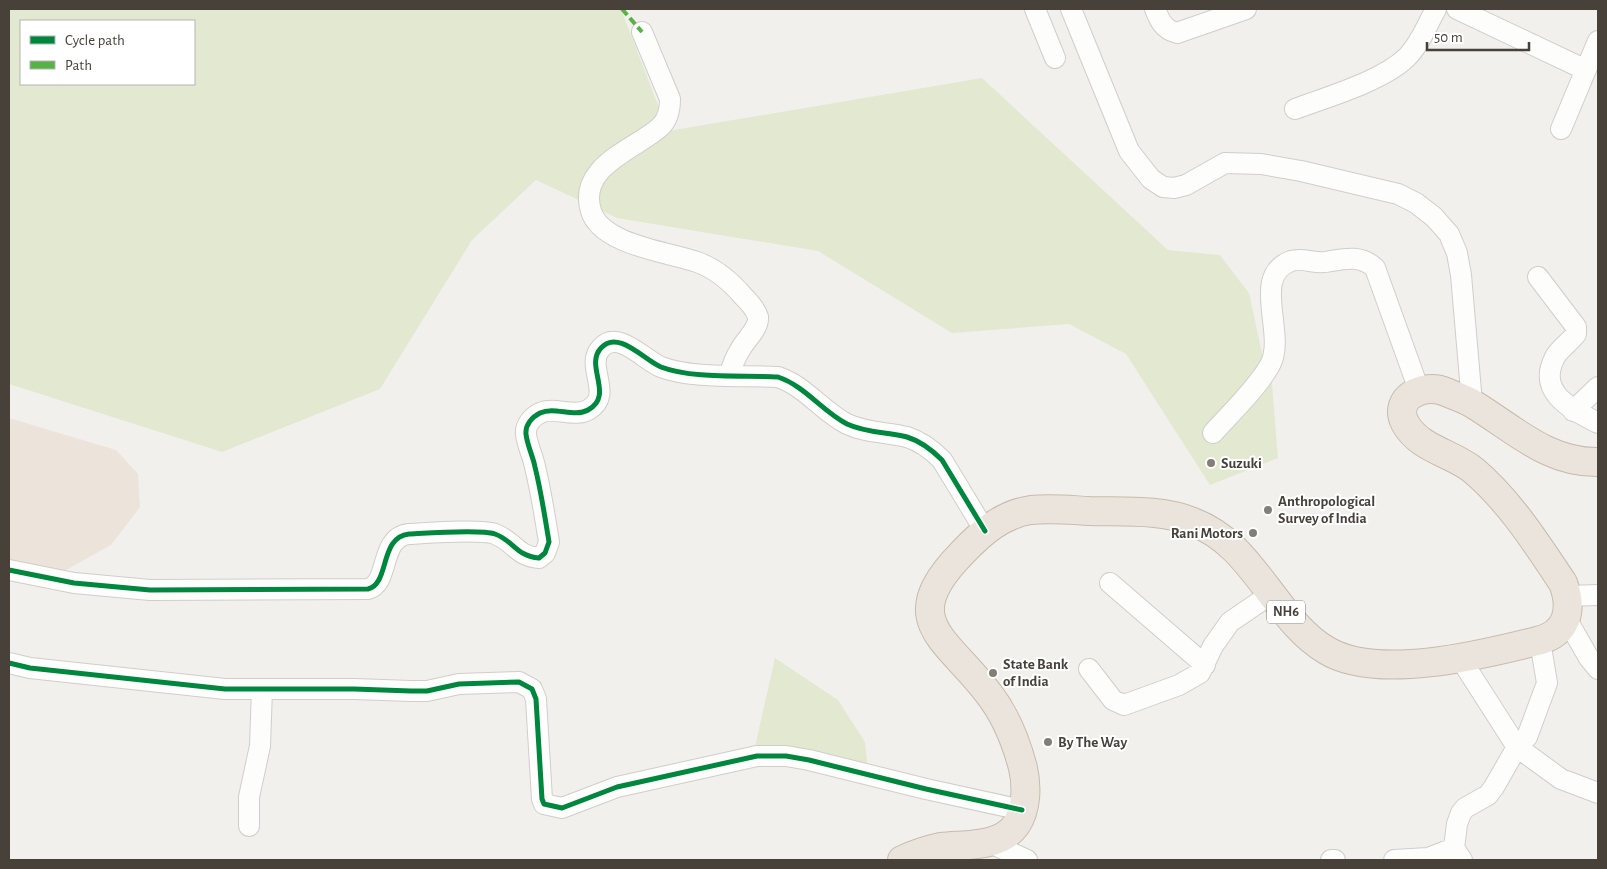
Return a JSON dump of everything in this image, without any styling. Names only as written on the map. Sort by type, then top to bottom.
[{"type":"highway","points":[[1567,608],[1552,567],[1487,483],[1457,459],[1422,442],[1404,422],[1403,412],[1410,396],[1419,390],[1429,387],[1441,390],[1472,403],[1551,454],[1571,460],[1598,462]]},
{"type":"highway","name":"NH6","points":[[902,860],[918,853],[940,848],[988,842],[1010,831],[1016,825],[1022,810],[1026,789],[1024,772],[1010,730],[989,694],[937,634],[930,619],[929,601],[935,584],[948,566],[985,531],[1016,513],[1034,510],[1143,512],[1191,521],[1223,537],[1252,567],[1271,594],[1309,638],[1327,651],[1365,664],[1387,665],[1460,658],[1540,641],[1557,631],[1567,608]]},
{"type":"street","points":[[1035,9],[1055,58]]},
{"type":"street","points":[[1071,9],[1129,151],[1151,179],[1162,187],[1174,188],[1186,185],[1225,163],[1261,164],[1301,171],[1398,194],[1416,203],[1434,217],[1448,234],[1457,253],[1461,275],[1472,403]]},
{"type":"street","points":[[1155,9],[1161,23],[1167,30],[1177,33],[1246,9]]},
{"type":"street","points":[[1457,9],[1586,70]]},
{"type":"street","points":[[1295,109],[1379,75],[1395,66],[1407,57],[1416,46],[1431,11]]},
{"type":"street","points":[[642,32],[670,99],[670,111],[661,127],[621,152],[603,167],[592,184],[591,212],[602,227],[616,238],[708,267],[736,289],[752,305],[758,317],[756,326],[740,348],[733,361],[730,374]]},
{"type":"street","points":[[1561,129],[1598,41]]},
{"type":"street","points":[[1213,434],[1270,365],[1275,341],[1270,284],[1275,272],[1292,260],[1301,259],[1322,263],[1357,258],[1368,261],[1376,268],[1419,390]]},
{"type":"street","points":[[1538,277],[1576,327],[1576,334],[1555,357],[1551,378],[1558,397],[1573,410],[1598,423]]},
{"type":"street","points":[[9,570],[74,583],[150,590],[368,589],[376,584],[393,541],[399,536],[409,534],[488,533],[502,538],[523,555],[539,558],[545,552],[549,542],[536,468],[525,432],[534,416],[542,412],[582,412],[595,405],[600,398],[597,354],[602,347],[609,343],[621,343],[652,363],[684,374],[778,377],[791,382],[831,414],[848,424],[870,432],[909,438],[933,451],[942,460],[985,531]]},
{"type":"street","points":[[1573,410],[1598,387]]},
{"type":"street","points":[[1110,583],[1205,665]]},
{"type":"street","points":[[1089,669],[1113,700],[1124,705],[1191,679],[1205,665],[1213,646],[1230,622],[1271,594]]},
{"type":"street","points":[[1598,595],[1567,608],[1589,658],[1598,669]]},
{"type":"street","points":[[1394,860],[1458,854],[1457,824],[1461,813],[1465,808],[1488,795],[1517,747],[1527,737],[1547,683],[1540,641]]},
{"type":"street","points":[[1460,658],[1517,747],[1561,779],[1598,793]]},
{"type":"street","points":[[9,663],[30,668],[224,689],[427,691],[459,684],[519,682],[532,689],[536,699],[542,800],[544,804],[555,808],[562,808],[617,787],[757,756],[809,760],[926,790],[1022,810]]},
{"type":"street","points":[[249,826],[249,797],[257,766],[261,730],[262,689]]},
{"type":"street","points":[[988,842],[1027,860]]},
{"type":"street","points":[[1330,860],[1335,860]]},
{"type":"shaded area","points":[[9,418],[116,450],[138,474],[140,507],[111,545],[55,576],[9,566]]},
{"type":"green space","points":[[9,9],[621,9],[668,131],[982,78],[1168,250],[1220,255],[1249,293],[1262,353],[1272,383],[1278,458],[1210,485],[1126,354],[1069,324],[952,333],[818,251],[617,218],[536,180],[472,240],[380,389],[222,452],[9,384]]},
{"type":"green space","points":[[775,658],[838,700],[865,742],[868,772],[754,751]]},
{"type":"marked path","points":[[622,9],[642,32]]},
{"type":"cycle path","points":[[9,570],[74,583],[150,590],[368,589],[375,585],[379,579],[389,551],[393,543],[400,537],[409,534],[454,532],[495,534],[507,540],[525,554],[539,558],[545,553],[549,542],[539,485],[527,438],[528,424],[534,417],[546,411],[577,413],[588,410],[596,404],[599,397],[597,355],[601,348],[608,343],[615,342],[623,344],[661,367],[673,371],[718,376],[778,377],[797,386],[847,424],[869,431],[899,435],[917,441],[942,460],[985,531]]},
{"type":"cycle path","points":[[9,663],[30,668],[225,689],[427,691],[459,684],[519,682],[532,689],[536,699],[542,799],[544,804],[562,808],[617,787],[757,756],[786,756],[1022,810]]},
{"type":"place","name":"Suzuki","points":[[1211,463]]},
{"type":"place","name":"Anthropological Survey of India","points":[[1268,510]]},
{"type":"place","name":"Rani Motors","points":[[1253,533]]},
{"type":"place","name":"State Bank of India","points":[[993,673]]},
{"type":"place","name":"By The Way","points":[[1048,742]]}]
